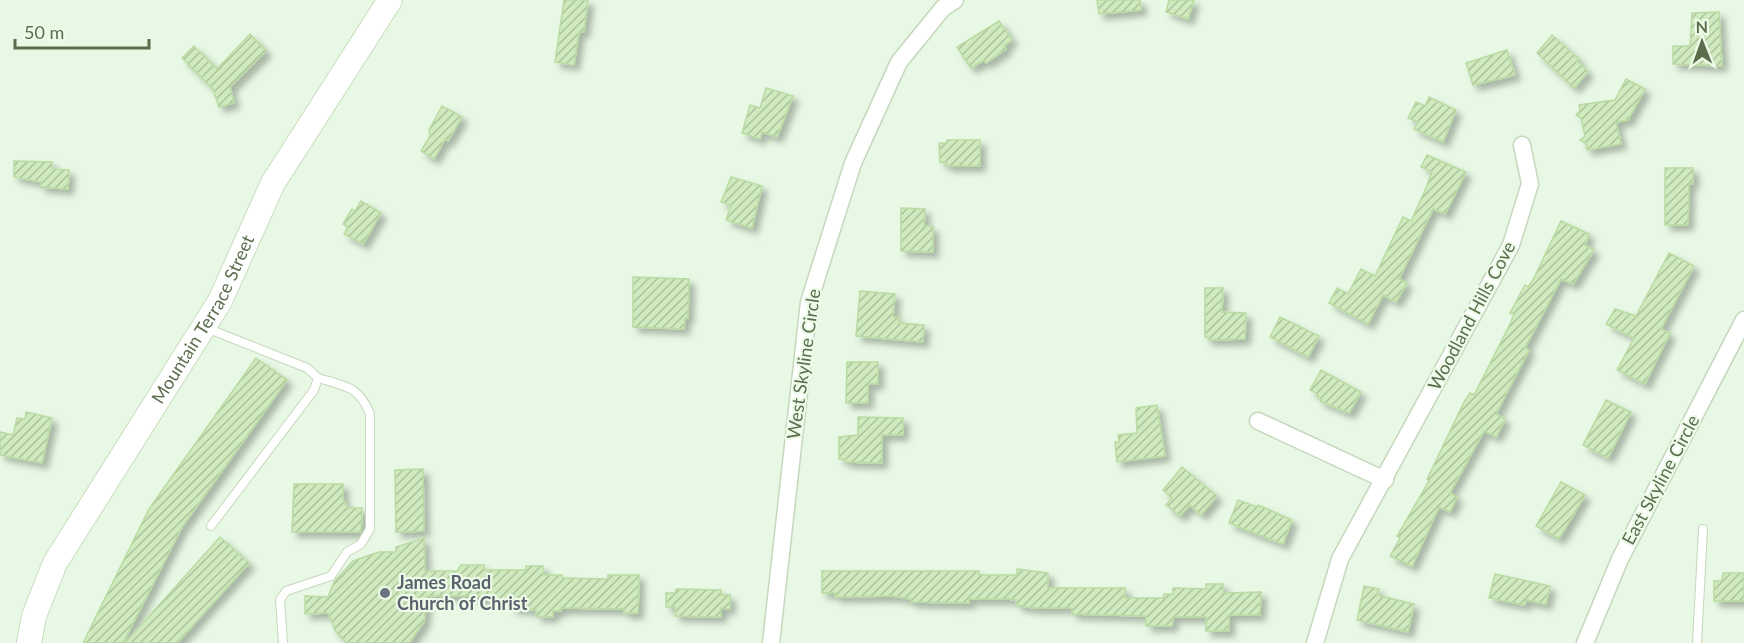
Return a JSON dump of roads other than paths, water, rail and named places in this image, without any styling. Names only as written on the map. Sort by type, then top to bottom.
[{"type":"street","name":"Mountain Terrace Street","points":[[29,643],[34,616],[55,563],[220,301],[273,183],[390,0]]},
{"type":"street","name":"West Skyline Circle","points":[[771,643],[809,302],[853,163],[899,62],[949,4]]},
{"type":"street","name":"Woodland Hills Cove","points":[[1315,643],[1340,559],[1511,245],[1530,184],[1522,145]]},
{"type":"street","name":"East Skyline Circle","points":[[1585,643],[1620,559],[1744,320]]},
{"type":"street","points":[[1258,421],[1385,480]]},
{"type":"lane","points":[[204,327],[307,368],[318,378],[354,389],[364,397],[370,414],[370,529],[362,544],[347,552],[331,576],[286,591],[279,600],[283,643]]},
{"type":"lane","points":[[211,526],[314,390],[318,378]]},
{"type":"lane","points":[[1696,643],[1703,529]]},
{"type":"place","name":"James Road Church of Christ","points":[[385,593]]}]
